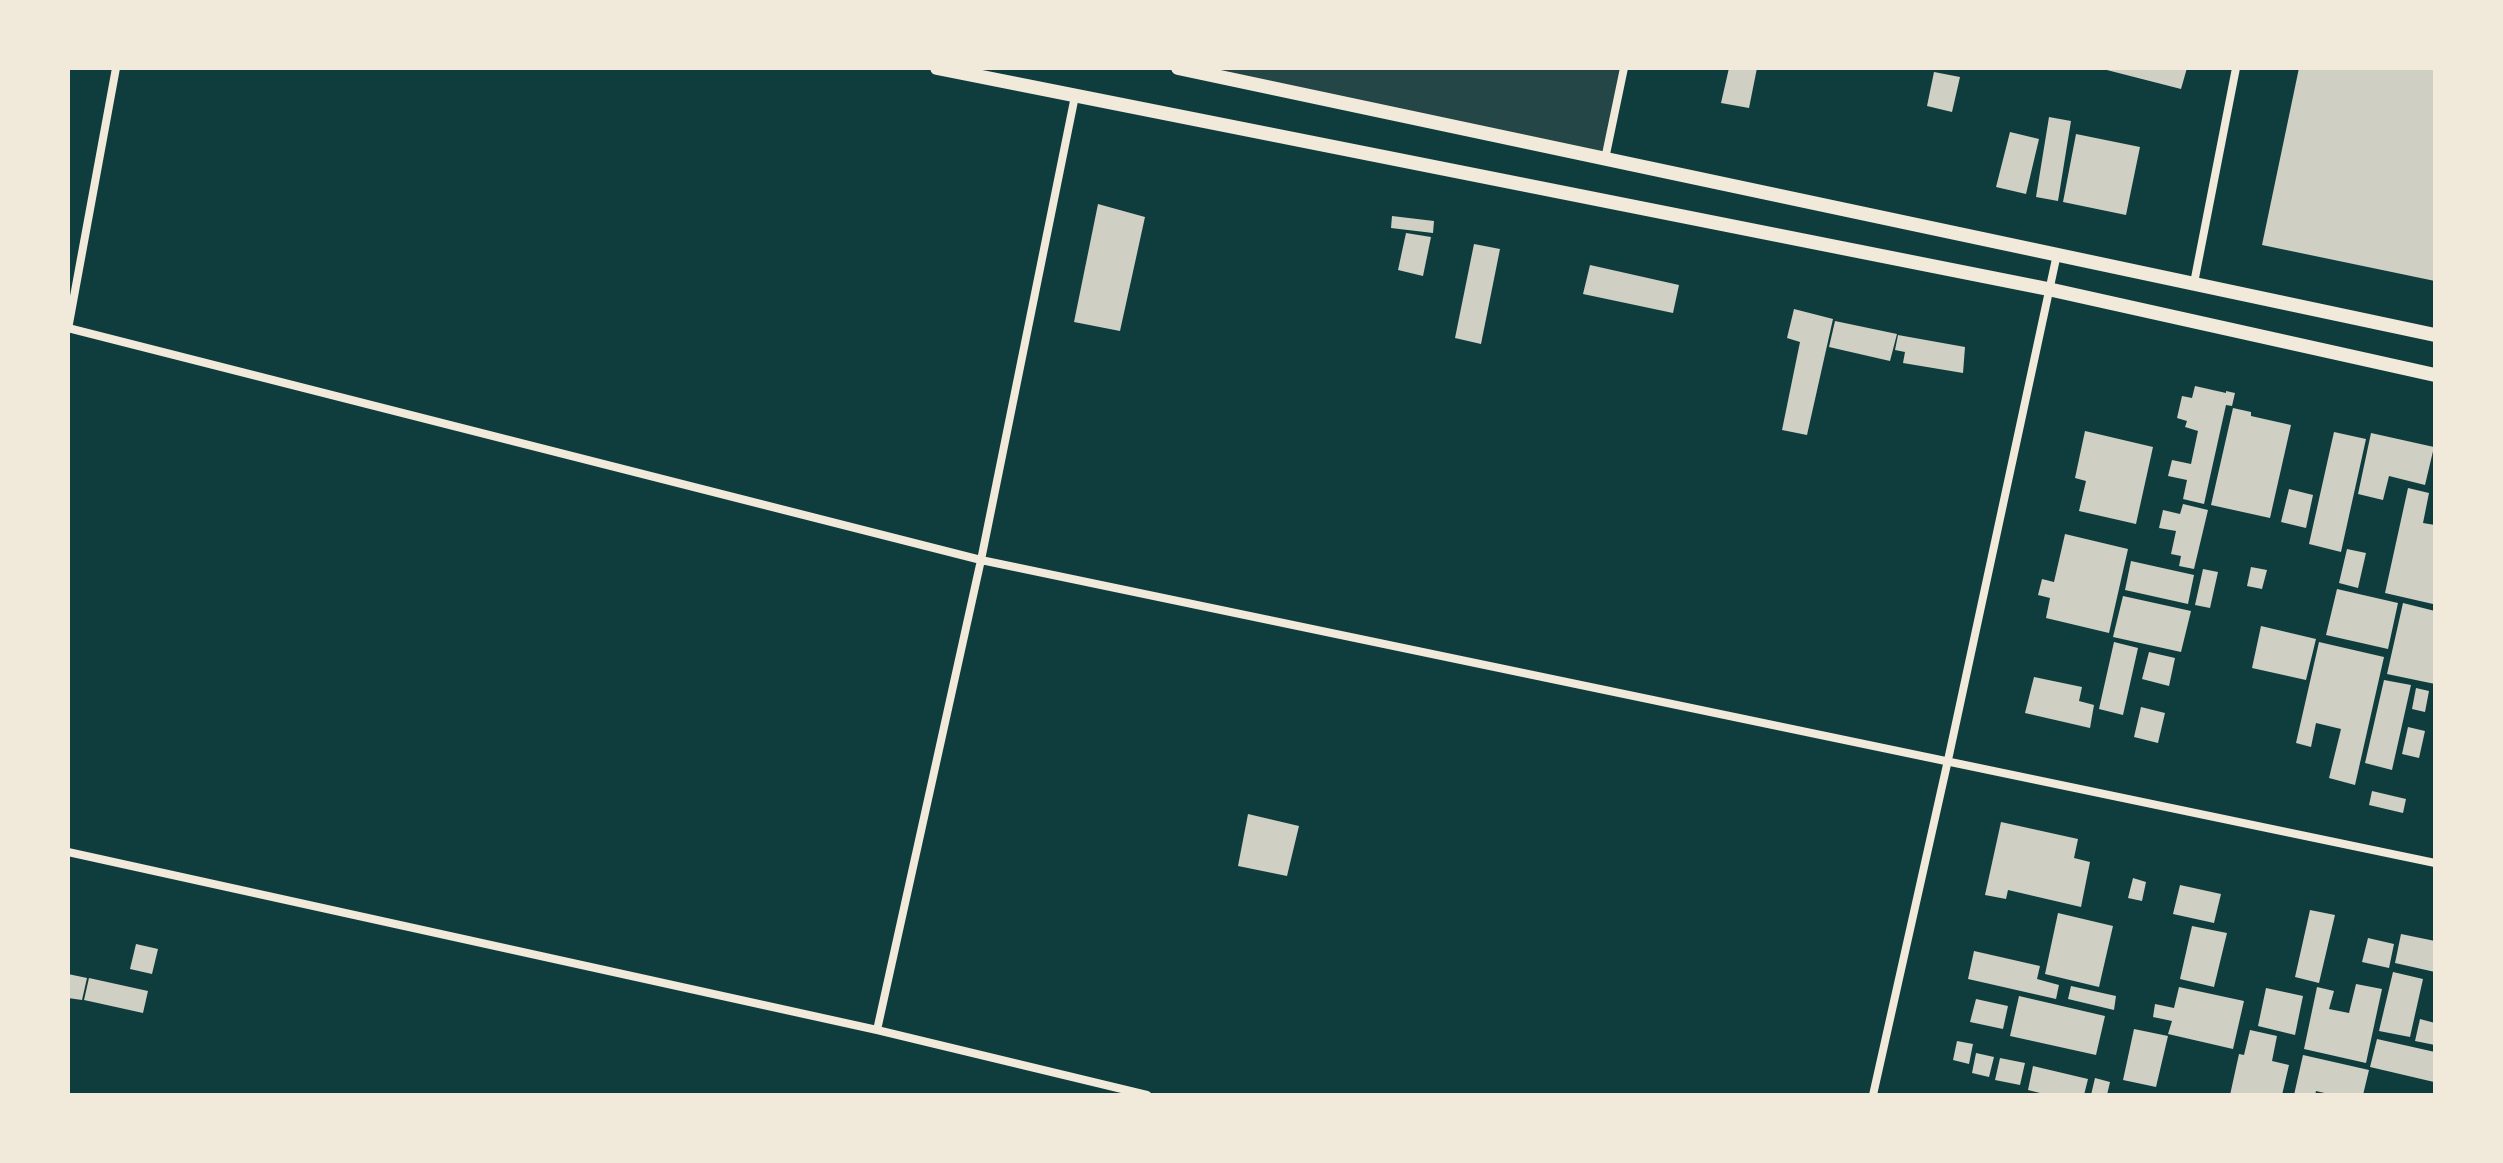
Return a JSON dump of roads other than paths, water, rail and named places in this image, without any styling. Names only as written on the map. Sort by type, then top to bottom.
[{"type":"street","points":[[116,68],[68,328],[981,560],[2435,863]]},
{"type":"street","points":[[937,68],[2048,289],[2435,375]]},
{"type":"street","points":[[1178,68],[2435,335]]},
{"type":"street","points":[[1605,159],[1624,68]]},
{"type":"street","points":[[2194,283],[2236,68]]},
{"type":"street","points":[[877,1030],[981,560],[1075,96]]},
{"type":"street","points":[[1873,1095],[2057,253]]},
{"type":"street","points":[[68,852],[877,1030],[1147,1095]]}]
